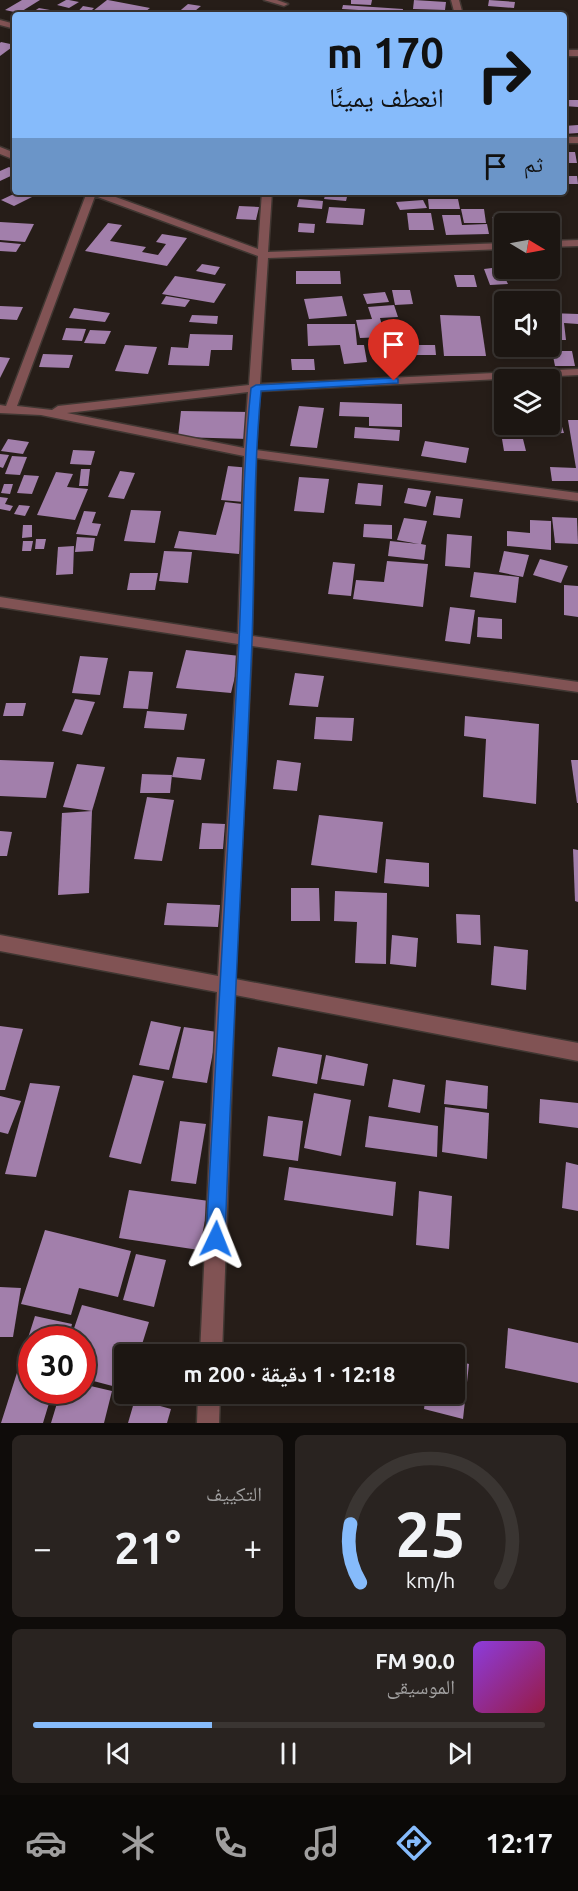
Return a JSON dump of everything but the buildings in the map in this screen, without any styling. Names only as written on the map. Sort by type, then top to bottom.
[{"type":"street","points":[[268,0],[284,2]]},
{"type":"street","points":[[92,195],[5,409],[41,411],[250,453],[578,497]]},
{"type":"street","points":[[101,195],[264,255],[494,246]]},
{"type":"street","points":[[211,1344],[226,986],[245,640],[250,453],[267,195]]},
{"type":"street","points":[[560,244],[578,243]]},
{"type":"street","points":[[41,411],[256,388],[578,372]]},
{"type":"street","points":[[0,602],[245,640],[578,687]]},
{"type":"street","points":[[0,943],[578,1052]]},
{"type":"street","points":[[208,1423],[209,1404]]},
{"type":"route","points":[[216,1239],[226,986],[245,640],[250,453],[256,388],[394,381]]}]
